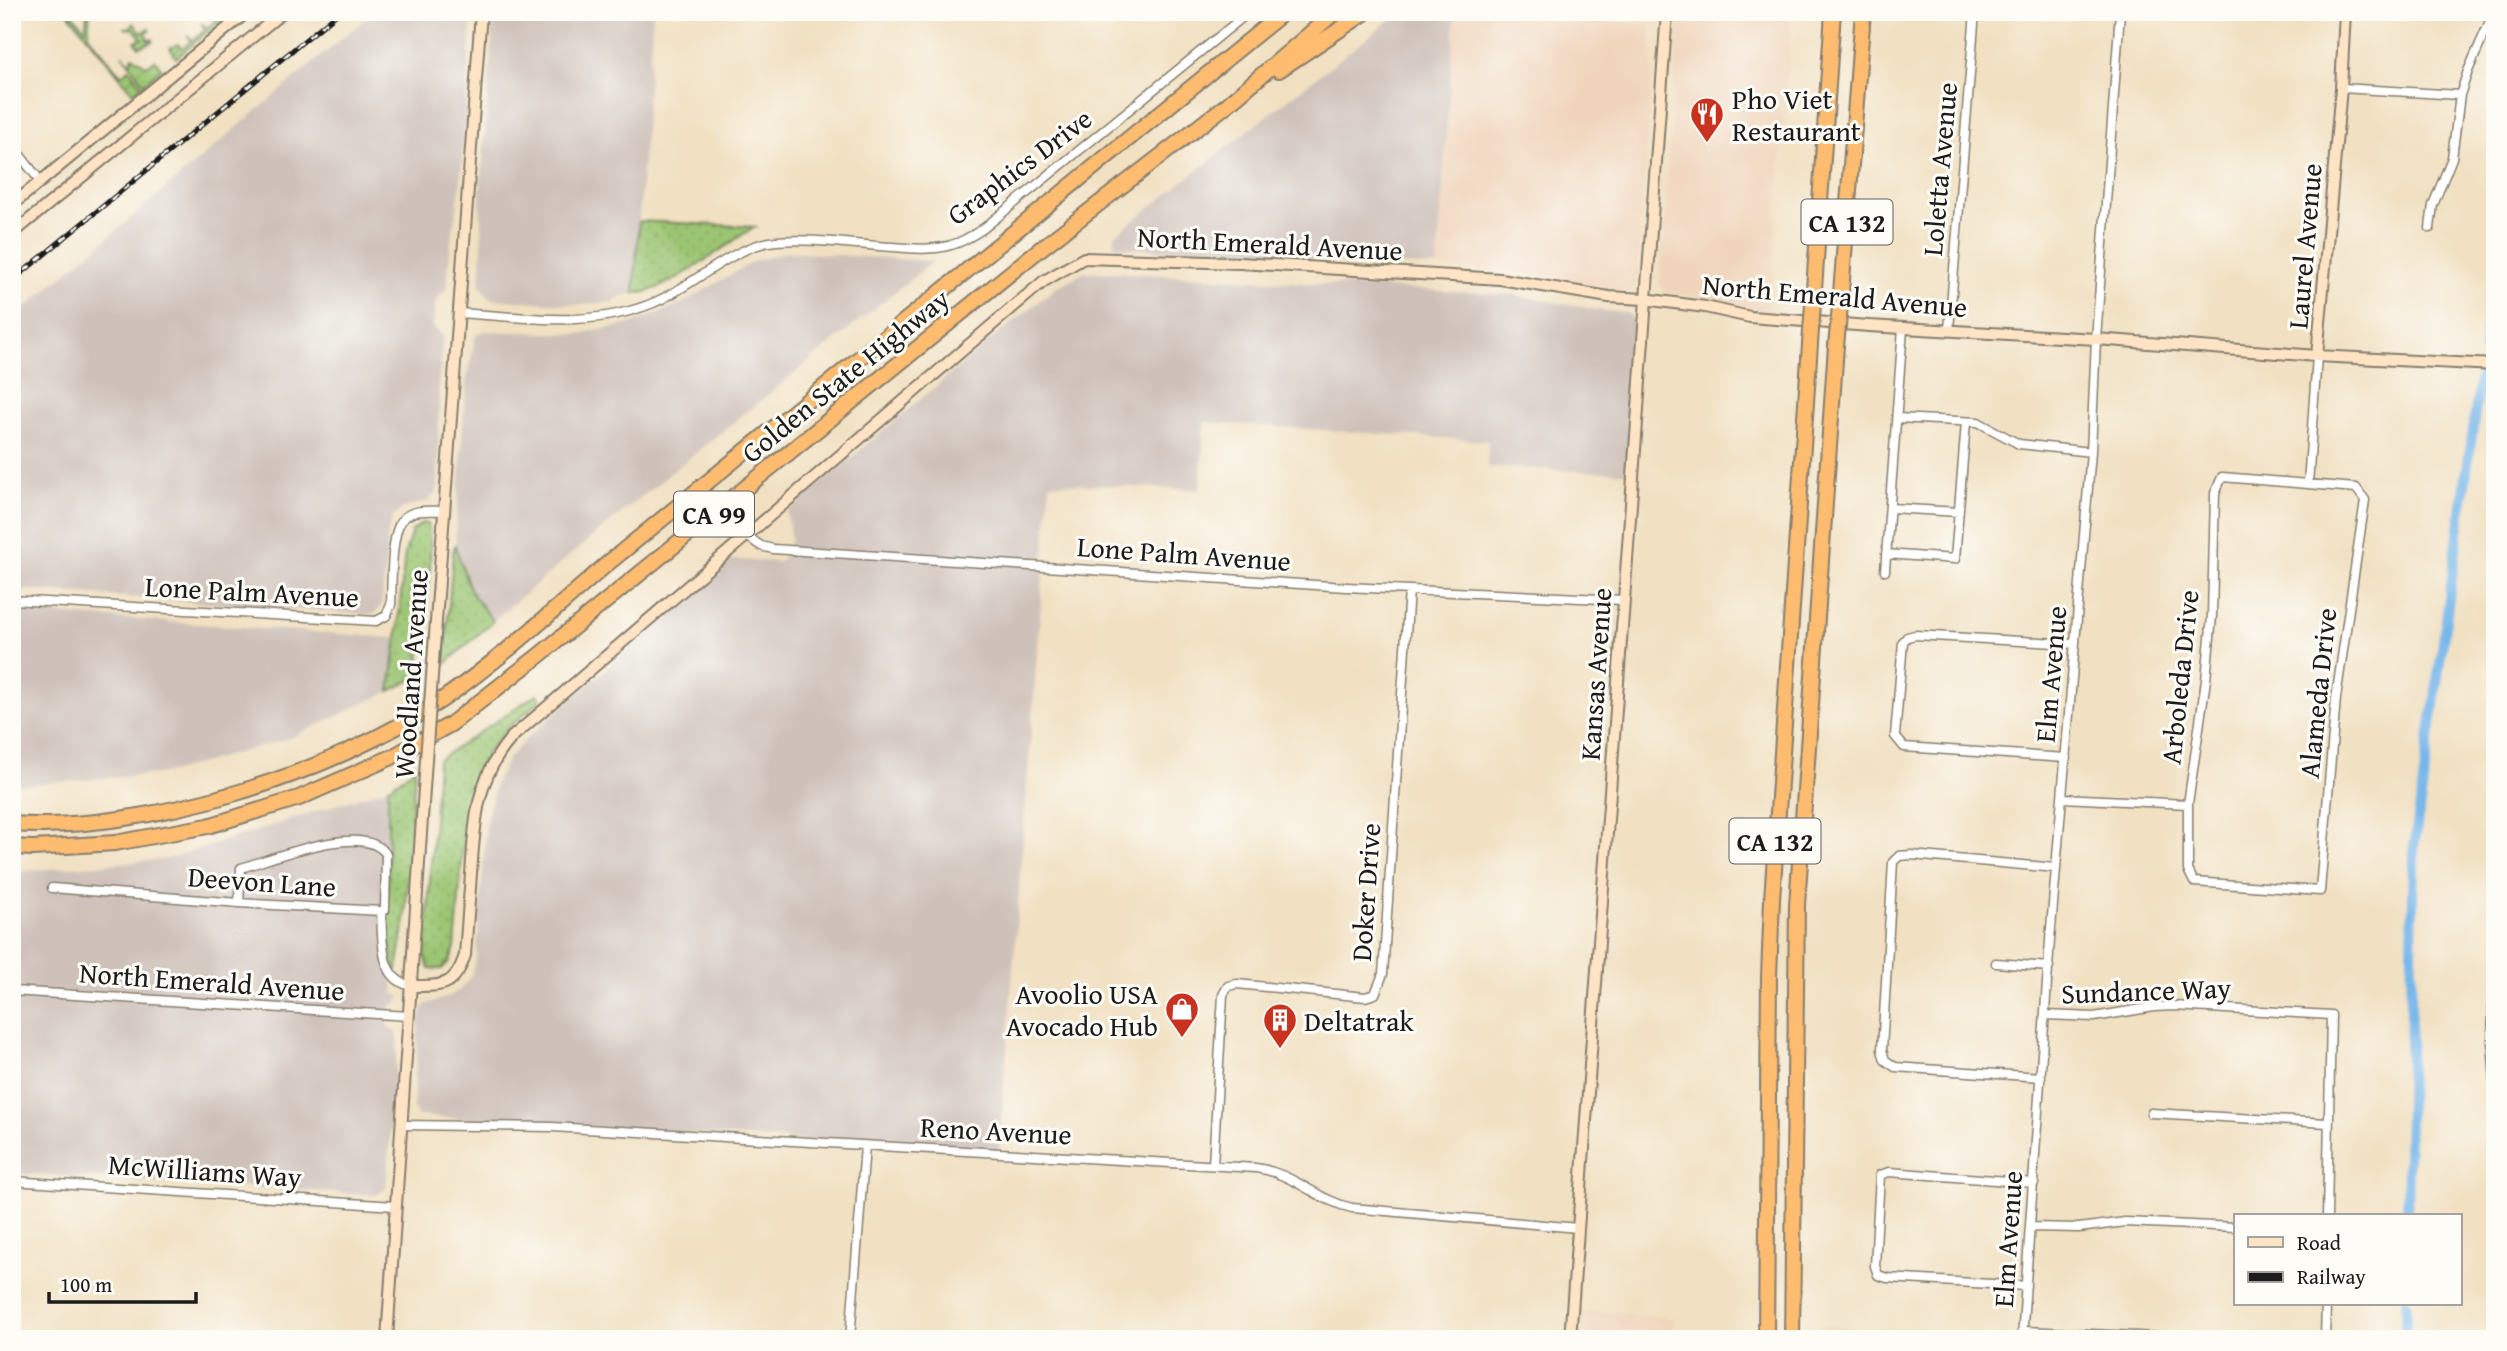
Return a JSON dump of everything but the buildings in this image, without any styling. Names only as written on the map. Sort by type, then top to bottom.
[{"type":"highway","name":"Golden State Highway","points":[[12,824],[33,826],[153,813],[252,788],[306,770],[388,732],[443,698],[523,637],[617,556],[1284,12]]},
{"type":"highway","name":"Golden State Highway","points":[[12,847],[114,843],[208,826],[299,798],[392,757],[451,724],[1035,253],[1228,104],[1335,12]]},
{"type":"highway","points":[[1228,104],[1366,12]]},
{"type":"highway","name":"CA 132","points":[[1766,1339],[1772,899],[1833,12]]},
{"type":"highway","points":[[1851,169],[1863,12]]},
{"type":"highway","name":"CA 132","points":[[1792,1339],[1797,905],[1836,346],[1851,169],[1869,12]]},
{"type":"street","points":[[12,205],[247,12]]},
{"type":"street","points":[[12,234],[283,12]]},
{"type":"street","name":"Woodland Avenue","points":[[387,1339],[481,12]]},
{"type":"street","name":"Graphics Drive","points":[[459,313],[555,320],[607,317],[653,303],[736,255],[768,242],[919,249],[953,245],[984,228],[1249,12]]},
{"type":"street","name":"Kansas Avenue","points":[[1570,1339],[1667,12]]},
{"type":"street","name":"Loletta Avenue","points":[[1949,330],[1975,12]]},
{"type":"street","name":"Elm Avenue","points":[[2023,1335],[2056,868],[2091,452],[2096,339],[2120,12]]},
{"type":"street","name":"Laurel Avenue","points":[[2308,484],[2345,12]]},
{"type":"street","points":[[2430,228],[2433,205],[2455,145],[2460,95],[2493,13]]},
{"type":"street","points":[[2341,88],[2460,95]]},
{"type":"street","points":[[12,145],[41,182]]},
{"type":"street","name":"North Emerald Avenue","points":[[412,986],[437,987],[446,984],[462,965],[477,807],[485,779],[504,746],[1044,281],[1084,258],[1252,264],[1500,279],[1750,317],[2316,356],[2495,365]]},
{"type":"street","points":[[1885,571],[1903,328]]},
{"type":"street","points":[[1896,418],[1986,425],[2019,444],[2091,452]]},
{"type":"street","points":[[1886,554],[1955,559],[1966,422]]},
{"type":"street","name":"Arboleda Drive","points":[[2194,882],[2188,870],[2188,804],[2206,680],[2212,616],[2215,494],[2222,477],[2308,484]]},
{"type":"street","name":"Alameda Drive","points":[[2194,882],[2320,891],[2336,698],[2365,500],[2356,488],[2308,484]]},
{"type":"street","points":[[1890,508],[1959,512]]},
{"type":"street","name":"Lone Palm Avenue","points":[[12,600],[376,621],[386,616],[391,606],[396,531],[403,519],[415,511],[445,511]]},
{"type":"street","name":"Lone Palm Avenue","points":[[746,535],[761,546],[773,549],[1409,590],[1623,600]]},
{"type":"street","name":"Doker Drive","points":[[1213,1165],[1223,995],[1228,986],[1237,984],[1365,998],[1375,994],[1383,974],[1409,590]]},
{"type":"street","points":[[2066,758],[1904,747],[1895,736],[1903,642],[1907,637],[1915,635],[2075,644]]},
{"type":"street","points":[[2062,798],[2188,804]]},
{"type":"street","points":[[239,903],[241,868],[325,842],[377,845],[386,854],[385,910],[381,911],[387,967],[398,982],[412,986]]},
{"type":"street","points":[[2041,1077],[1895,1067],[1885,1060],[1882,1050],[1893,862],[1899,856],[1911,855],[2056,868]]},
{"type":"street","name":"Deevon Lane","points":[[52,888],[381,911]]},
{"type":"street","points":[[2495,934],[2495,1080]]},
{"type":"street","points":[[1996,964],[2049,967]]},
{"type":"street","name":"North Emerald Avenue","points":[[12,991],[409,1016]]},
{"type":"street","name":"Sundance Way","points":[[2046,1015],[2094,1017],[2174,1006],[2331,1015],[2329,1123]]},
{"type":"street","points":[[2151,1113],[2329,1123],[2327,1214]]},
{"type":"street","name":"Reno Avenue","points":[[401,1125],[552,1127],[1255,1168],[1280,1172],[1327,1200],[1352,1208],[1578,1228]]},
{"type":"street","points":[[850,1339],[866,1146]]},
{"type":"street","points":[[2026,1286],[1886,1278],[1878,1275],[1875,1266],[1880,1175],[1889,1172],[2034,1183]]},
{"type":"street","name":"McWilliams Way","points":[[12,1181],[396,1206]]},
{"type":"street","points":[[2030,1227],[2079,1228],[2145,1222],[2234,1227]]},
{"type":"street","points":[[2325,1339],[2326,1306]]},
{"type":"street","points":[[2023,1335],[2203,1339]]},
{"type":"shaded area","points":[[373,12],[472,12],[460,189],[450,248],[447,288],[436,299],[433,327],[443,336],[439,379],[438,490],[429,501],[403,508],[393,517],[388,532],[382,605],[373,615],[12,589],[12,319]]},
{"type":"shaded area","points":[[494,12],[653,12],[634,293],[618,297],[613,302],[581,305],[491,299],[480,285],[480,199]]},
{"type":"shaded area","points":[[1416,12],[1455,12],[1437,267],[1114,247],[1115,235],[1388,21]]},
{"type":"shaded area","points":[[1455,12],[1502,12],[1650,25],[1652,77],[1637,284],[1629,292],[1512,271],[1437,267]]},
{"type":"shaded area","points":[[1679,12],[1792,12],[1770,310],[1728,305],[1698,296],[1666,293],[1659,285]]},
{"type":"shaded area","points":[[787,252],[933,261],[593,536],[493,621],[471,592],[455,546],[466,383],[478,333],[577,334],[627,325],[679,305],[754,261]]},
{"type":"shaded area","points":[[1085,272],[1512,295],[1627,313],[1634,321],[1632,473],[1487,467],[1488,441],[1204,422],[1200,490],[1050,483],[999,1153],[418,1116],[413,1108],[419,1018],[425,1005],[450,996],[461,989],[471,976],[476,960],[487,819],[496,782],[508,759],[526,739],[728,562],[780,562],[791,540],[787,512],[987,343],[1057,287]]},
{"type":"shaded area","points":[[12,611],[397,638],[390,691],[290,738],[167,773],[12,784]]},
{"type":"shaded area","points":[[388,788],[388,923],[394,971],[393,993],[401,997],[391,1006],[388,1027],[395,1030],[398,1038],[386,1188],[377,1195],[12,1173],[12,872],[168,859]]},
{"type":"shaded area","points":[[1575,1310],[1675,1318],[1670,1339],[1573,1339]]},
{"type":"shaded area","points":[[1820,1325],[1996,1339],[1821,1339]]},
{"type":"green space","points":[[67,12],[71,12],[85,29],[87,12],[90,12],[88,35],[121,75],[129,69],[142,86],[133,93]]},
{"type":"green space","points":[[215,12],[221,17],[226,12],[231,12],[176,58],[170,48],[178,44],[182,48],[191,41],[187,35],[193,40],[205,30],[201,23],[207,28],[219,18]]},
{"type":"green space","points":[[134,23],[142,33],[149,28],[150,31],[146,32],[147,40],[153,41],[139,47],[135,41],[142,39],[134,29],[123,28],[131,27]]},
{"type":"green space","points":[[122,54],[130,63],[133,56],[147,66],[155,60],[162,69],[144,84]]},
{"type":"green space","points":[[639,221],[758,227],[660,287],[634,293]]},
{"type":"green space","points":[[422,523],[427,524],[430,557],[428,599],[417,677],[390,691],[405,553],[412,531]]},
{"type":"green space","points":[[455,546],[471,592],[493,621],[444,665],[453,552]]},
{"type":"green space","points":[[537,694],[541,700],[509,727],[490,749],[475,774],[466,809],[455,948],[449,962],[442,969],[429,969],[425,956],[438,760]]},
{"type":"green space","points":[[415,768],[405,920],[397,970],[394,971],[388,923],[388,788]]},
{"type":"waterway","points":[[2484,349],[2495,273]]},
{"type":"waterway","points":[[2407,1214],[2414,847],[2480,378]]},
{"type":"waterway","points":[[2405,1339],[2406,1306]]},
{"type":"railway","points":[[12,281],[339,12]]},
{"type":"place","name":"Pho Viet Restaurant","points":[[1707,144]]},
{"type":"place","name":"Avoolio USA Avocado Hub","points":[[1182,1039]]},
{"type":"place","name":"Deltatrak","points":[[1280,1050]]}]
